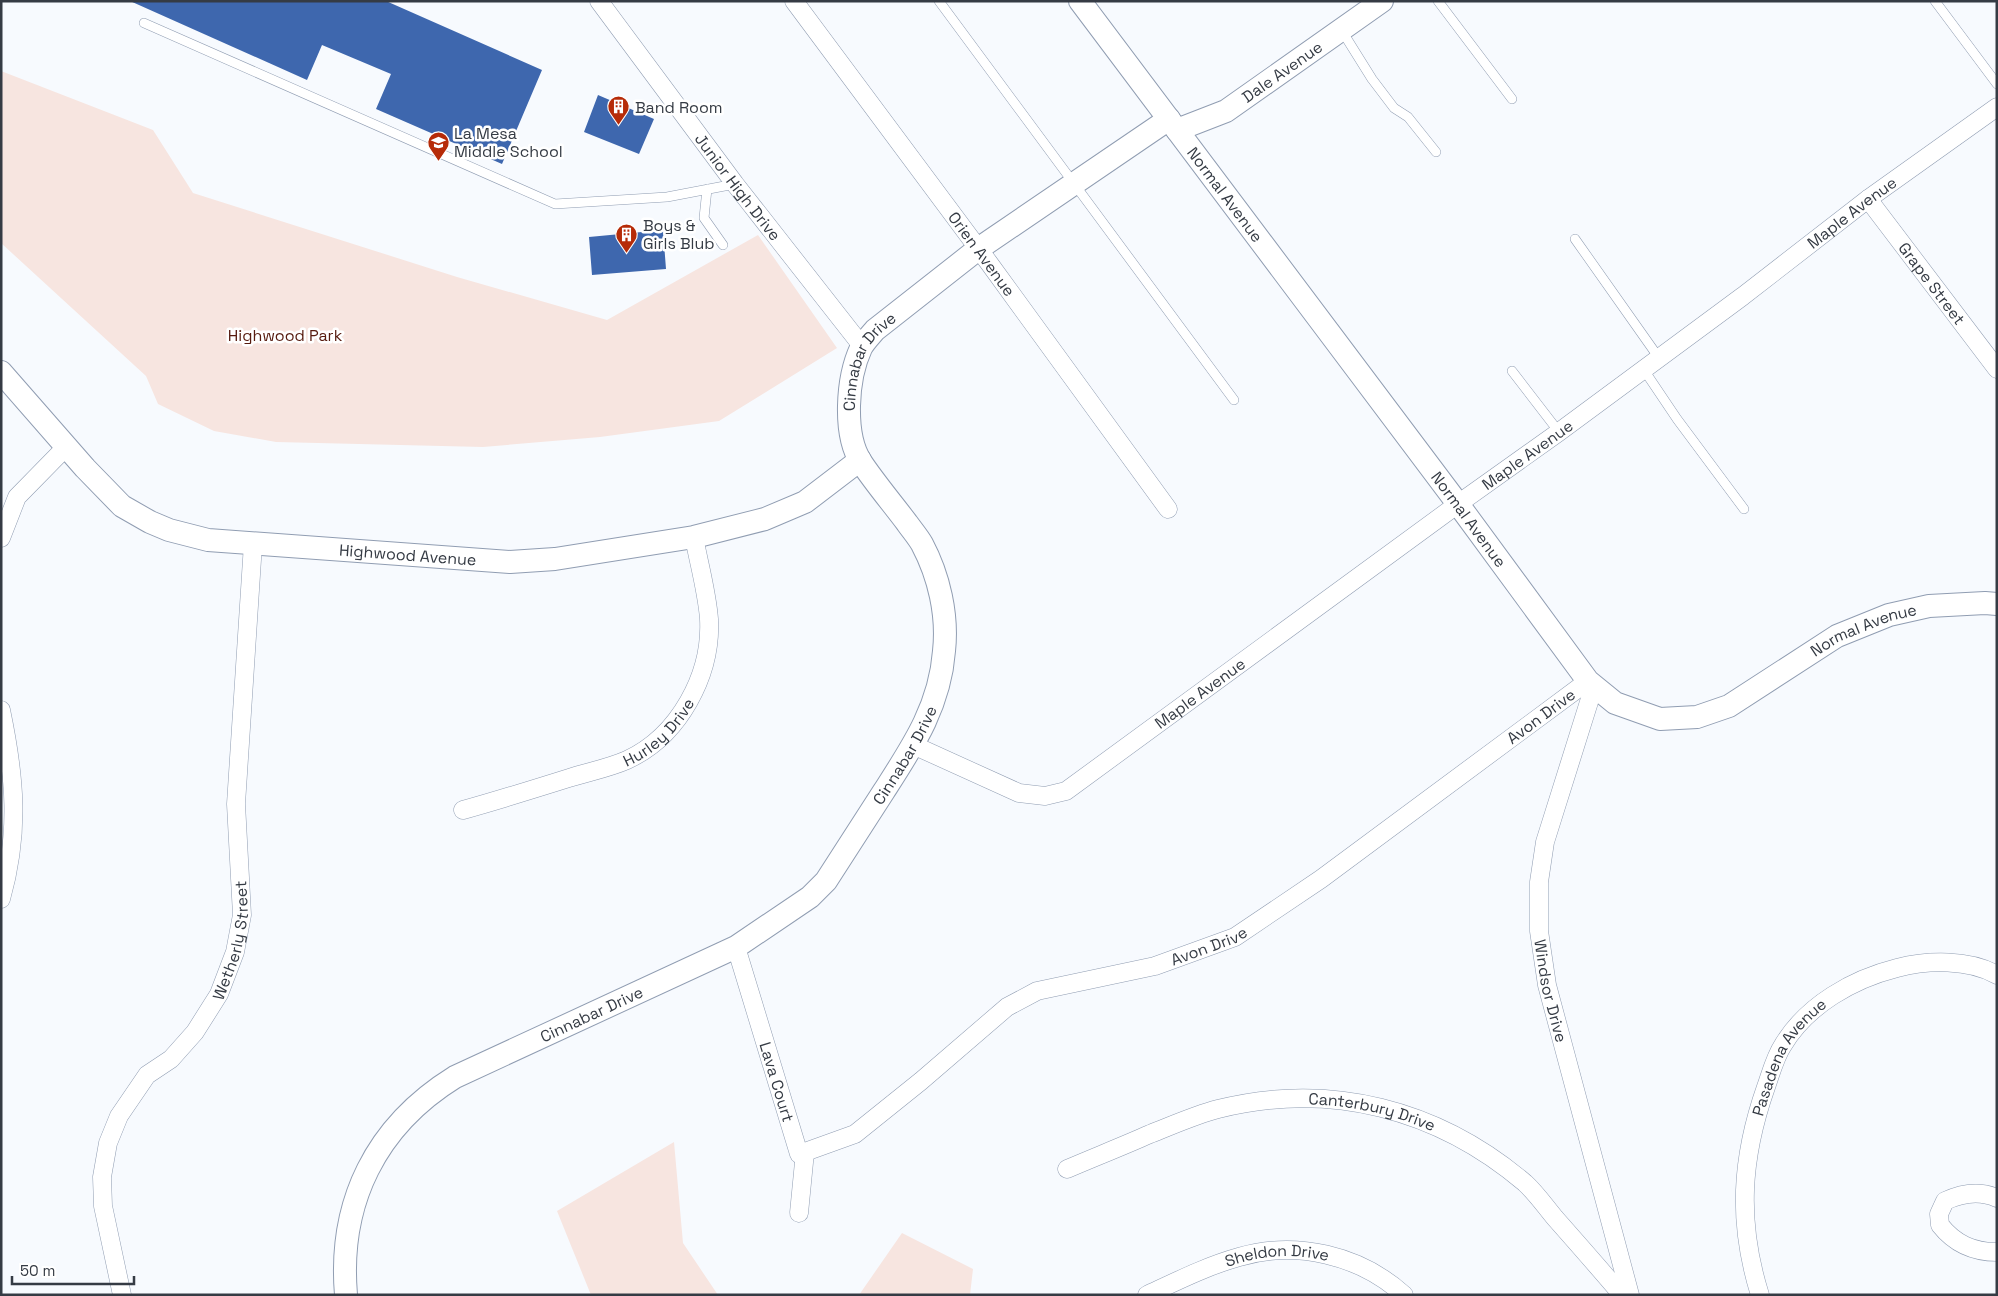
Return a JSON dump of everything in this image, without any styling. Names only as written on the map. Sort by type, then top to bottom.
[{"type":"street","name":"Junior High Drive","points":[[599,1],[735,184],[862,346]]},
{"type":"street","name":"Orien Avenue","points":[[794,1],[1168,509]]},
{"type":"street","name":"Normal Avenue","points":[[1080,1],[1591,684],[1616,703],[1660,719],[1698,718],[1729,706],[1837,636],[1889,615],[1929,606],[1997,604]]},
{"type":"street","name":"Dale Avenue","points":[[1173,124],[1226,111],[1382,1]]},
{"type":"street","name":"Maple Avenue","points":[[913,745],[1019,793],[1045,796],[1066,791],[1644,370],[1868,199],[1997,107]]},
{"type":"street","name":"Cinnabar Drive","points":[[346,1295],[345,1251],[348,1229],[359,1187],[382,1144],[405,1116],[421,1101],[455,1077],[736,947],[810,897],[826,881],[913,745],[930,713],[942,671],[945,649],[942,605],[938,584],[922,543],[860,460],[850,423],[849,403],[853,368],[862,346],[875,330],[978,249],[1073,183],[1173,124]]},
{"type":"street","name":"Grape Street","points":[[1868,199],[1997,369]]},
{"type":"street","name":"Highwood Avenue","points":[[1,372],[85,468],[122,506],[150,522],[169,530],[208,540],[510,562],[555,558],[694,537],[765,519],[805,502],[860,460]]},
{"type":"street","points":[[1,538],[17,496],[67,446]]},
{"type":"street","name":"Hurley Drive","points":[[463,810],[627,760],[656,741],[668,729],[693,694],[706,654],[709,620],[694,537]]},
{"type":"street","name":"Wetherly Street","points":[[122,1295],[103,1206],[102,1177],[108,1143],[119,1116],[147,1076],[170,1059],[195,1032],[219,994],[235,952],[242,915],[236,804],[253,544]]},
{"type":"street","name":"Avon Drive","points":[[805,1152],[855,1134],[921,1081],[1007,1006],[1037,991],[1155,966],[1234,937],[1321,879],[1591,684]]},
{"type":"street","name":"Windsor Drive","points":[[1591,684],[1545,842],[1539,882],[1539,931],[1547,985],[1630,1295]]},
{"type":"street","points":[[1,710],[9,746],[8,811],[10,869],[1,899]]},
{"type":"street","name":"Lava Court","points":[[736,947],[798,1154],[805,1152]]},
{"type":"street","name":"Pasadena Avenue","points":[[1760,1295],[1752,1265],[1745,1223],[1745,1171],[1758,1110],[1783,1045],[1796,1028],[1827,999],[1864,978],[1883,971],[1903,966],[1944,963],[1985,968],[1997,975]]},
{"type":"street","name":"Canterbury Drive","points":[[1067,1169],[1191,1118],[1242,1104],[1294,1098],[1321,1098],[1373,1105],[1416,1118],[1449,1132],[1473,1145],[1526,1184],[1622,1295]]},
{"type":"street","points":[[799,1213],[805,1152]]},
{"type":"street","points":[[1997,1198],[1984,1194],[1964,1194],[1945,1202],[1939,1214],[1940,1225],[1955,1240],[1973,1250],[1997,1252]]},
{"type":"street","name":"Sheldon Drive","points":[[1147,1295],[1240,1256],[1280,1250],[1305,1251],[1341,1258],[1379,1276],[1404,1295]]},
{"type":"lane","points":[[939,1],[1234,400]]},
{"type":"lane","points":[[1438,1],[1512,99]]},
{"type":"lane","points":[[1936,1],[1997,84]]},
{"type":"lane","points":[[144,23],[555,204],[667,196],[735,184]]},
{"type":"lane","points":[[1342,30],[1372,78],[1394,108],[1408,117],[1436,152]]},
{"type":"lane","points":[[707,189],[704,218],[723,245]]},
{"type":"lane","points":[[1575,239],[1660,358]]},
{"type":"lane","points":[[1644,370],[1677,419],[1744,509]]},
{"type":"lane","points":[[1512,371],[1559,432]]},
{"type":"green space","name":"Highwood Park","points":[[1,71],[153,130],[193,193],[457,277],[607,320],[758,235],[837,348],[719,421],[600,437],[483,447],[276,442],[214,431],[158,404],[146,376],[1,243]]},
{"type":"green space","points":[[674,1142],[683,1243],[718,1295],[591,1295],[557,1211]]},
{"type":"green space","points":[[902,1233],[973,1269],[970,1295],[859,1295]]},
{"type":"building","points":[[130,1],[386,1],[542,70],[502,164],[376,109],[391,74],[322,45],[307,80]]},
{"type":"building","name":"Band Room","points":[[598,95],[654,119],[639,154],[584,132]]},
{"type":"building","name":"Boys & Girls Blub","points":[[663,230],[666,269],[592,275],[589,237]]},
{"type":"place","name":"Band Room","points":[[619,126]]},
{"type":"place","name":"La Mesa Middle School","points":[[438,161]]},
{"type":"place","name":"Boys & Girls Blub","points":[[627,253]]}]
